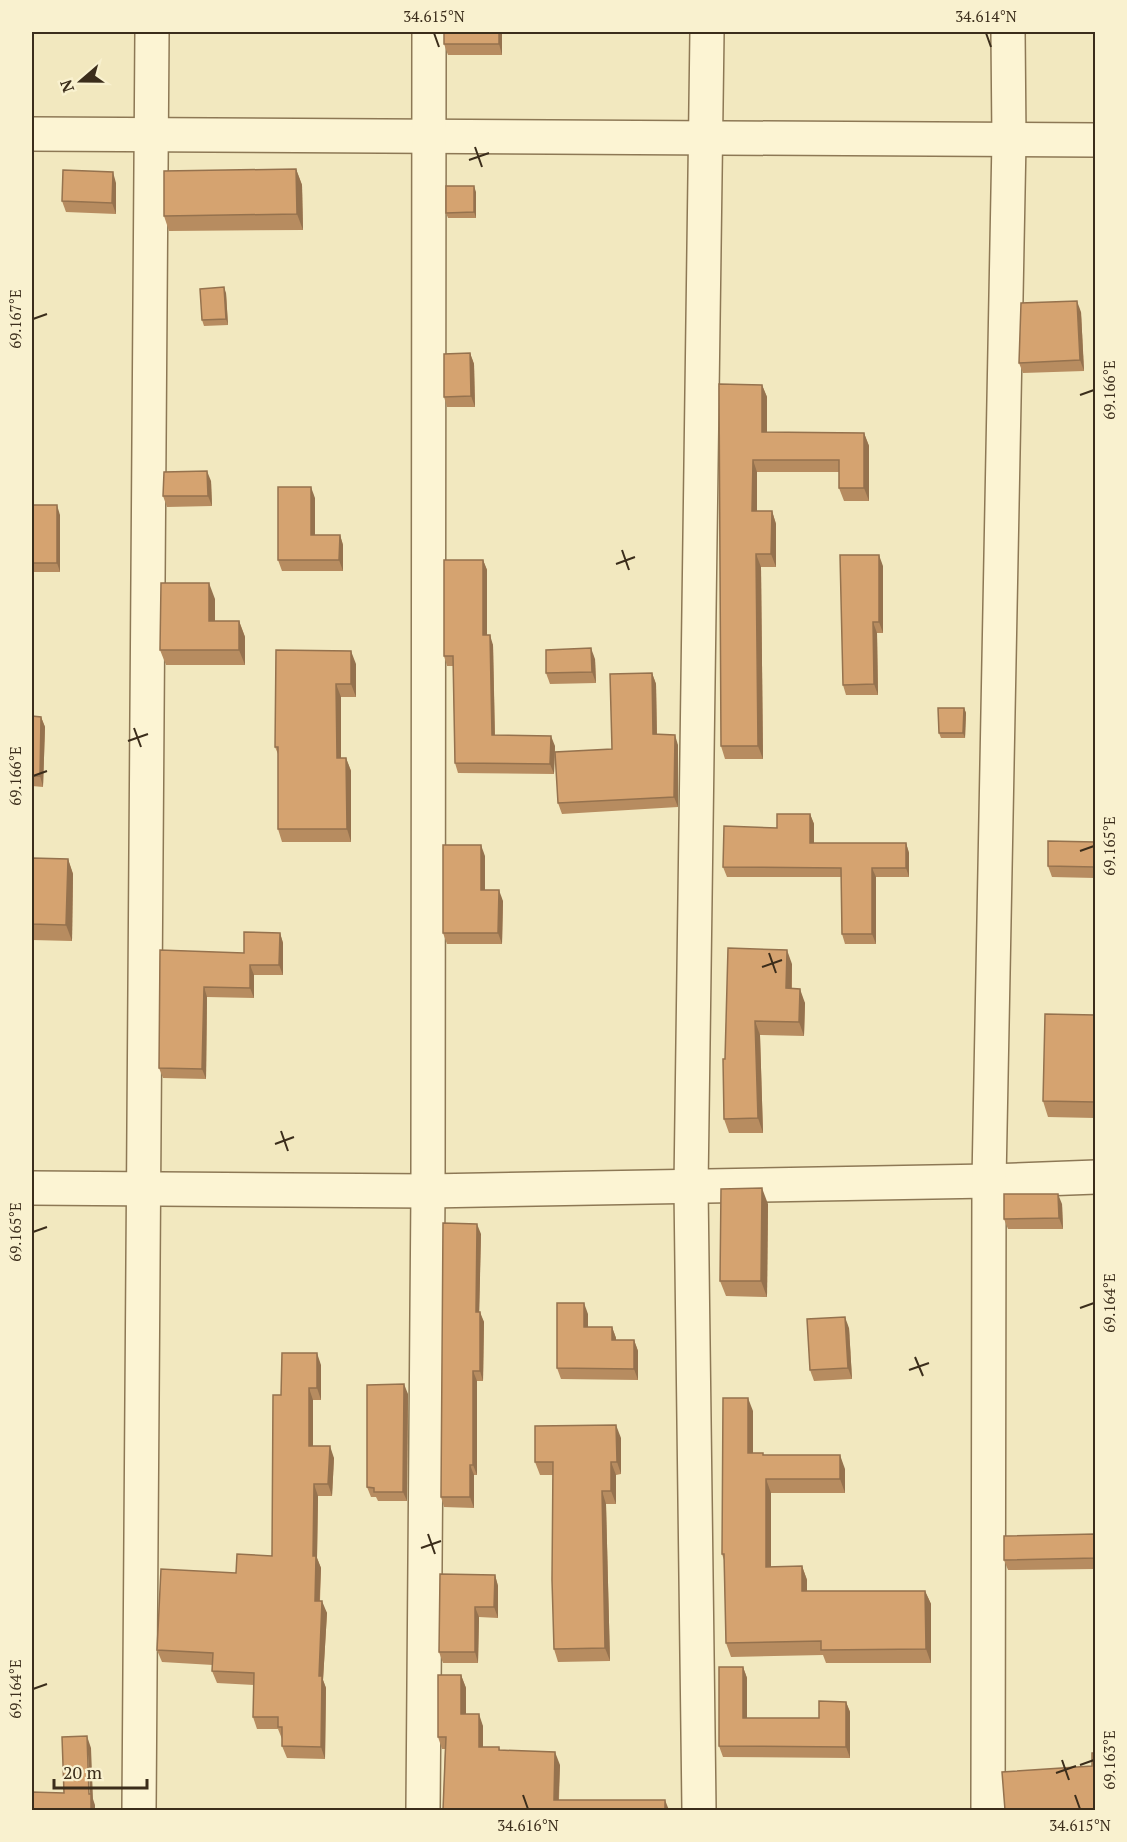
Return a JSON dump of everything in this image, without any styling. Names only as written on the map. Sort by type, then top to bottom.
[{"type":"street","points":[[139,1810],[152,32]]},
{"type":"street","points":[[423,1810],[428,1191],[429,32]]},
{"type":"street","points":[[699,1810],[691,1187],[707,32]]},
{"type":"street","points":[[988,1810],[989,1181],[1009,140],[1008,32]]},
{"type":"street","points":[[32,134],[1095,140]]},
{"type":"street","points":[[32,1188],[428,1191],[1095,1177]]},
{"type":"building","points":[[444,32],[499,32],[499,44],[444,44]]},
{"type":"building","points":[[296,169],[297,214],[164,216],[164,171]]},
{"type":"building","points":[[63,170],[113,172],[112,203],[62,201]]},
{"type":"building","points":[[446,186],[474,186],[474,212],[446,213]]},
{"type":"building","points":[[224,287],[226,319],[202,320],[200,289]]},
{"type":"building","points":[[1077,301],[1080,360],[1019,363],[1021,303]]},
{"type":"building","points":[[470,353],[471,396],[444,397],[444,354]]},
{"type":"building","points":[[719,384],[762,385],[762,432],[864,433],[864,488],[839,488],[839,460],[753,460],[752,511],[772,511],[771,554],[756,554],[758,746],[721,746]]},
{"type":"building","points":[[207,471],[208,496],[163,496],[164,472]]},
{"type":"building","points":[[278,487],[311,487],[311,535],[340,535],[339,560],[278,560]]},
{"type":"building","points":[[32,505],[57,505],[57,563],[32,563]]},
{"type":"building","points":[[840,555],[879,555],[879,622],[873,622],[874,684],[843,685]]},
{"type":"building","points":[[444,560],[483,560],[483,635],[490,635],[492,735],[551,736],[550,764],[455,763],[453,656],[444,656]]},
{"type":"building","points":[[161,583],[209,583],[209,621],[239,621],[239,650],[160,650]]},
{"type":"building","points":[[591,648],[592,672],[546,673],[546,650]]},
{"type":"building","points":[[276,650],[351,651],[351,684],[336,684],[337,758],[346,758],[347,829],[278,829],[278,747],[275,747]]},
{"type":"building","points":[[652,673],[653,734],[675,735],[674,797],[558,803],[555,752],[612,749],[610,674]]},
{"type":"building","points":[[938,708],[964,708],[963,733],[939,733]]},
{"type":"building","points":[[32,716],[41,717],[40,776],[32,776]]},
{"type":"building","points":[[777,814],[810,814],[810,843],[906,843],[906,868],[872,868],[872,934],[842,934],[841,868],[723,867],[724,826],[777,828]]},
{"type":"building","points":[[1048,841],[1095,842],[1095,867],[1048,866]]},
{"type":"building","points":[[443,845],[481,845],[481,890],[499,890],[498,933],[443,933]]},
{"type":"building","points":[[32,858],[68,859],[66,925],[32,924]]},
{"type":"building","points":[[244,932],[280,933],[279,965],[250,965],[250,988],[204,987],[202,1069],[159,1068],[160,950],[244,953]]},
{"type":"building","points":[[728,948],[787,950],[786,988],[800,989],[799,1022],[755,1021],[758,1118],[724,1119],[723,1059],[725,1059]]},
{"type":"building","points":[[1045,1014],[1095,1015],[1095,1102],[1043,1101]]},
{"type":"building","points":[[762,1188],[761,1281],[720,1281],[721,1189]]},
{"type":"building","points":[[1004,1194],[1058,1194],[1059,1218],[1004,1219]]},
{"type":"building","points":[[443,1223],[477,1224],[476,1312],[480,1312],[480,1371],[473,1371],[473,1465],[470,1465],[470,1497],[441,1497]]},
{"type":"building","points":[[557,1303],[584,1303],[584,1327],[612,1327],[612,1340],[634,1340],[634,1369],[557,1368]]},
{"type":"building","points":[[845,1317],[848,1368],[810,1370],[807,1319]]},
{"type":"building","points":[[282,1353],[317,1353],[317,1388],[309,1388],[309,1446],[330,1446],[328,1484],[314,1484],[315,1601],[322,1601],[319,1676],[322,1676],[321,1747],[282,1746],[282,1727],[278,1727],[278,1717],[253,1717],[254,1673],[212,1671],[213,1653],[157,1650],[161,1569],[236,1573],[237,1554],[272,1556],[273,1395],[281,1395]]},
{"type":"building","points":[[404,1384],[403,1492],[374,1492],[374,1488],[367,1487],[367,1385]]},
{"type":"building","points":[[723,1398],[748,1398],[748,1453],[840,1455],[840,1479],[766,1479],[766,1567],[802,1566],[802,1591],[925,1591],[926,1649],[821,1650],[821,1641],[726,1643],[724,1554],[722,1554]]},
{"type":"building","points":[[616,1425],[617,1462],[611,1462],[611,1491],[602,1491],[605,1648],[554,1649],[553,1462],[535,1462],[535,1426]]},
{"type":"building","points":[[1095,1534],[1095,1558],[1004,1560],[1004,1536]]},
{"type":"building","points":[[440,1574],[495,1575],[494,1607],[475,1607],[475,1652],[439,1652]]},
{"type":"building","points":[[719,1667],[743,1667],[743,1718],[819,1718],[819,1701],[846,1702],[846,1747],[719,1746]]},
{"type":"building","points":[[438,1675],[461,1675],[461,1714],[479,1714],[479,1747],[555,1752],[554,1800],[665,1800],[665,1810],[443,1810],[446,1737],[438,1737]]},
{"type":"building","points":[[87,1736],[91,1810],[32,1810],[32,1792],[64,1793],[62,1737]]},
{"type":"building","points":[[1092,1753],[1095,1753],[1095,1810],[1005,1810],[1002,1772],[1092,1766]]}]
